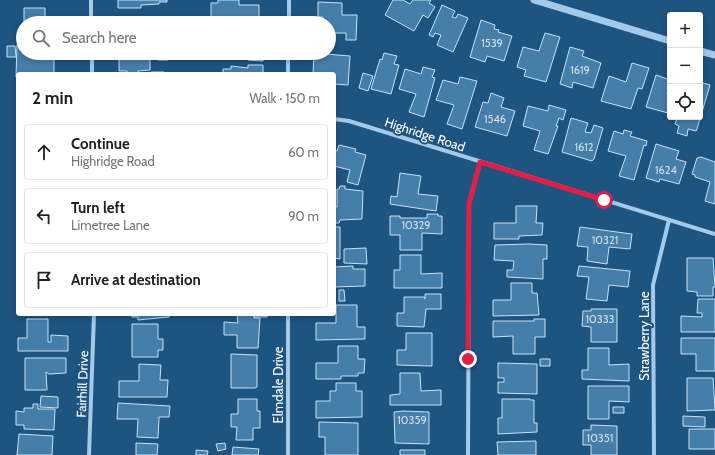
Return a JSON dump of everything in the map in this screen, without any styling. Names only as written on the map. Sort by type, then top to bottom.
[{"type":"street","points":[[91,0],[91,16]]},
{"type":"street","points":[[289,0],[289,16]]},
{"type":"street","points":[[538,1],[667,40]]},
{"type":"street","points":[[703,52],[715,55]]},
{"type":"street","points":[[92,60],[92,72]]},
{"type":"street","points":[[288,60],[288,72]]},
{"type":"street","name":"Highridge Road","points":[[336,119],[349,121],[715,234]]},
{"type":"street","points":[[468,455],[469,204],[480,162]]},
{"type":"street","name":"Strawberry Lane","points":[[654,455],[654,285],[669,220]]},
{"type":"street","name":"Fairhill Drive","points":[[89,455],[94,316]]},
{"type":"street","name":"Elmdale Drive","points":[[288,316],[288,455]]},
{"type":"building","points":[[118,0],[167,0],[167,2],[141,5],[141,8],[118,8]]},
{"type":"building","points":[[218,0],[239,0],[239,5],[259,5],[259,16],[211,16],[211,3],[218,3]]},
{"type":"building","points":[[393,0],[403,0],[410,4],[413,0],[431,0],[429,3],[435,7],[428,18],[423,15],[414,31],[385,15]]},
{"type":"building","points":[[318,2],[342,3],[342,15],[357,15],[356,40],[346,40],[346,33],[336,33],[336,16],[318,16]]},
{"type":"building","points":[[442,5],[455,11],[452,17],[456,18],[458,14],[468,18],[453,52],[437,45],[441,35],[435,33],[433,37],[429,35]]},
{"type":"building","points":[[24,8],[45,8],[45,16],[24,16]]},
{"type":"building","points":[[481,20],[495,25],[494,29],[499,30],[498,32],[512,36],[504,61],[487,56],[485,62],[470,57]]},
{"type":"building","points":[[545,33],[560,37],[546,82],[524,76],[526,70],[517,67],[523,47],[539,51]]},
{"type":"building","points":[[7,46],[15,46],[16,57],[7,57]]},
{"type":"building","points":[[570,47],[584,51],[582,56],[601,63],[593,88],[573,82],[572,88],[560,84]]},
{"type":"building","points":[[384,53],[397,56],[394,64],[399,65],[391,94],[371,89],[380,59],[382,60]]},
{"type":"building","points":[[336,55],[350,56],[348,85],[336,84],[336,72],[313,72],[314,60],[336,60]]},
{"type":"building","points":[[17,60],[54,60],[54,72],[16,72]]},
{"type":"building","points":[[119,60],[150,60],[150,70],[138,72],[119,71]]},
{"type":"building","points":[[632,63],[649,68],[642,89],[638,88],[631,109],[601,101],[609,76],[626,82]]},
{"type":"building","points":[[248,65],[263,65],[263,72],[223,72],[223,69],[231,69],[231,66],[248,68]]},
{"type":"building","points":[[423,67],[435,70],[432,77],[435,78],[424,117],[409,112],[416,94],[399,89],[405,69],[421,74]]},
{"type":"building","points":[[363,73],[373,76],[368,91],[359,88]]},
{"type":"building","points":[[656,75],[667,79],[667,113],[646,107]]},
{"type":"building","points":[[460,77],[477,81],[462,129],[447,124],[454,105],[436,100],[443,80],[458,84]]},
{"type":"building","points":[[703,83],[710,85],[703,109]]},
{"type":"building","points":[[491,93],[504,98],[501,107],[515,111],[507,136],[475,127],[483,102],[488,103]]},
{"type":"building","points":[[549,105],[566,110],[563,120],[559,118],[556,126],[558,126],[548,154],[534,150],[540,131],[523,126],[528,106],[548,111]]},
{"type":"building","points":[[571,118],[588,123],[585,132],[591,133],[594,125],[603,128],[594,159],[592,161],[562,152]]},
{"type":"building","points":[[676,120],[700,120],[696,131],[688,129],[687,136],[677,133],[679,126],[675,124]]},
{"type":"building","points":[[624,130],[632,132],[630,136],[647,141],[646,146],[644,145],[634,180],[619,176],[626,156],[608,151],[614,131],[623,134]]},
{"type":"building","points":[[656,144],[679,151],[676,159],[686,162],[679,184],[660,179],[659,182],[646,178]]},
{"type":"building","points":[[339,145],[356,149],[355,152],[366,155],[358,185],[347,182],[350,170],[336,166],[336,151]]},
{"type":"building","points":[[701,157],[715,162],[715,204],[705,201],[710,182],[695,177],[695,175],[692,174],[697,158]]},
{"type":"building","points":[[400,173],[421,176],[418,194],[438,196],[436,211],[390,204],[391,196],[397,197]]},
{"type":"building","points":[[340,186],[345,186],[345,189],[363,191],[362,219],[340,220],[339,223],[336,223],[337,189],[339,189]]},
{"type":"building","points":[[516,206],[537,206],[536,223],[543,223],[542,235],[519,236],[519,239],[494,239],[494,223],[516,223]]},
{"type":"building","points":[[427,214],[438,214],[438,216],[442,216],[442,234],[422,233],[422,250],[400,250],[400,235],[390,235],[390,216],[400,216],[400,218],[427,218]]},
{"type":"building","points":[[336,227],[340,227],[340,259],[336,258]]},
{"type":"building","points":[[580,227],[632,234],[630,249],[609,247],[607,264],[587,261],[588,247],[577,246]]},
{"type":"building","points":[[495,245],[547,245],[547,259],[543,259],[543,279],[507,277],[507,270],[513,270],[514,261],[494,260]]},
{"type":"building","points":[[366,248],[367,264],[344,263],[344,249]]},
{"type":"building","points":[[400,255],[421,255],[421,274],[442,273],[442,288],[394,288],[394,270],[400,270]]},
{"type":"building","points":[[687,258],[713,258],[715,287],[713,287],[713,296],[697,296],[697,292],[687,291]]},
{"type":"building","points":[[353,266],[353,269],[365,269],[365,286],[336,287],[336,267]]},
{"type":"building","points":[[579,266],[630,271],[628,287],[609,285],[607,301],[586,299],[589,277],[577,276]]},
{"type":"building","points":[[511,283],[532,283],[532,293],[537,293],[539,315],[493,316],[493,300],[511,300]]},
{"type":"building","points":[[339,290],[344,290],[345,301],[339,301]]},
{"type":"building","points":[[425,294],[441,294],[441,309],[426,309],[424,327],[397,326],[397,313],[404,313],[404,297],[424,297],[425,299]]},
{"type":"building","points":[[698,299],[715,299],[715,332],[681,332],[681,316],[702,317],[702,313],[697,313]]},
{"type":"building","points":[[336,305],[357,305],[357,327],[365,327],[365,339],[316,340],[316,323],[336,323]]},
{"type":"building","points":[[591,309],[617,309],[617,342],[591,342],[591,327],[582,326],[583,311],[591,311]]},
{"type":"building","points":[[169,316],[138,320],[138,317],[132,317]]},
{"type":"building","points":[[237,316],[254,316],[254,318],[260,318],[258,348],[237,348],[237,335],[224,335],[224,322],[238,323]]},
{"type":"building","points":[[254,316],[267,316],[267,317]]},
{"type":"building","points":[[27,319],[48,319],[48,342],[51,342],[51,335],[68,336],[68,351],[18,351],[18,338],[27,338]]},
{"type":"building","points":[[534,319],[545,319],[545,337],[535,337],[535,354],[513,354],[513,336],[493,337],[493,321],[534,321]]},
{"type":"building","points":[[132,324],[158,324],[158,339],[163,339],[163,350],[158,350],[158,357],[132,357]]},
{"type":"building","points":[[406,333],[432,333],[432,366],[397,365],[397,350],[406,350]]},
{"type":"building","points":[[681,338],[715,338],[715,371],[696,371],[696,354],[681,354]]},
{"type":"building","points":[[338,346],[358,346],[358,359],[365,359],[364,373],[358,373],[358,376],[341,376],[341,379],[316,379],[316,363],[338,363]]},
{"type":"building","points":[[588,348],[609,348],[609,365],[629,364],[629,381],[582,379],[582,370],[588,370]]},
{"type":"building","points":[[231,354],[257,355],[257,387],[231,388]]},
{"type":"building","points":[[25,358],[66,358],[66,373],[49,374],[46,372],[47,390],[25,390]]},
{"type":"building","points":[[540,359],[550,359],[550,366],[540,366]]},
{"type":"building","points":[[498,363],[537,364],[537,394],[498,393],[498,382],[504,382],[504,378],[498,378]]},
{"type":"building","points":[[139,364],[161,365],[160,380],[168,380],[167,397],[119,397],[119,381],[139,381]]},
{"type":"building","points":[[400,373],[420,373],[421,391],[441,390],[441,405],[390,405],[390,395],[400,394]]},
{"type":"building","points":[[687,378],[713,378],[715,410],[687,411]]},
{"type":"building","points":[[336,383],[356,383],[356,391],[362,391],[362,417],[316,418],[316,401],[330,401],[330,391],[336,391]]},
{"type":"building","points":[[588,386],[629,386],[629,402],[609,401],[609,419],[588,419]]},
{"type":"building","points":[[41,396],[58,397],[58,408],[40,407]]},
{"type":"building","points":[[238,399],[257,399],[257,411],[260,411],[260,428],[253,428],[253,440],[236,440],[237,427],[231,427],[231,414],[238,414]]},
{"type":"building","points":[[502,399],[534,400],[534,423],[537,423],[537,432],[498,434],[498,418],[502,418]]},
{"type":"building","points":[[118,403],[170,406],[169,417],[159,417],[158,438],[137,437],[138,419],[117,419]]},
{"type":"building","points":[[33,404],[38,404],[38,409],[55,409],[54,430],[24,429],[24,425],[16,425],[16,411],[24,412],[24,408],[33,408]]},
{"type":"building","points":[[613,407],[624,407],[624,413],[613,413]]},
{"type":"building","points":[[394,412],[429,412],[429,444],[395,443]]},
{"type":"building","points":[[683,416],[705,417],[705,427],[683,426]]},
{"type":"building","points":[[319,422],[358,423],[358,455],[325,455],[325,437],[319,437]]},
{"type":"building","points":[[591,425],[617,426],[617,455],[591,455],[591,445],[583,445],[583,430],[591,430]]},
{"type":"building","points":[[689,429],[715,429],[715,449],[689,449]]},
{"type":"building","points":[[19,434],[53,436],[52,455],[17,455]]},
{"type":"building","points":[[536,441],[536,455],[498,455],[497,442]]},
{"type":"building","points":[[136,443],[158,444],[157,455],[136,455]]},
{"type":"building","points":[[225,443],[226,449],[218,451],[216,444]]},
{"type":"building","points":[[233,447],[259,449],[258,455],[232,455]]},
{"type":"building","points":[[196,450],[208,451],[207,455],[196,455]]},
{"type":"building","points":[[400,450],[425,450],[425,455],[400,455]]},
{"type":"route","points":[[468,359],[469,204],[480,162],[604,200]]}]
